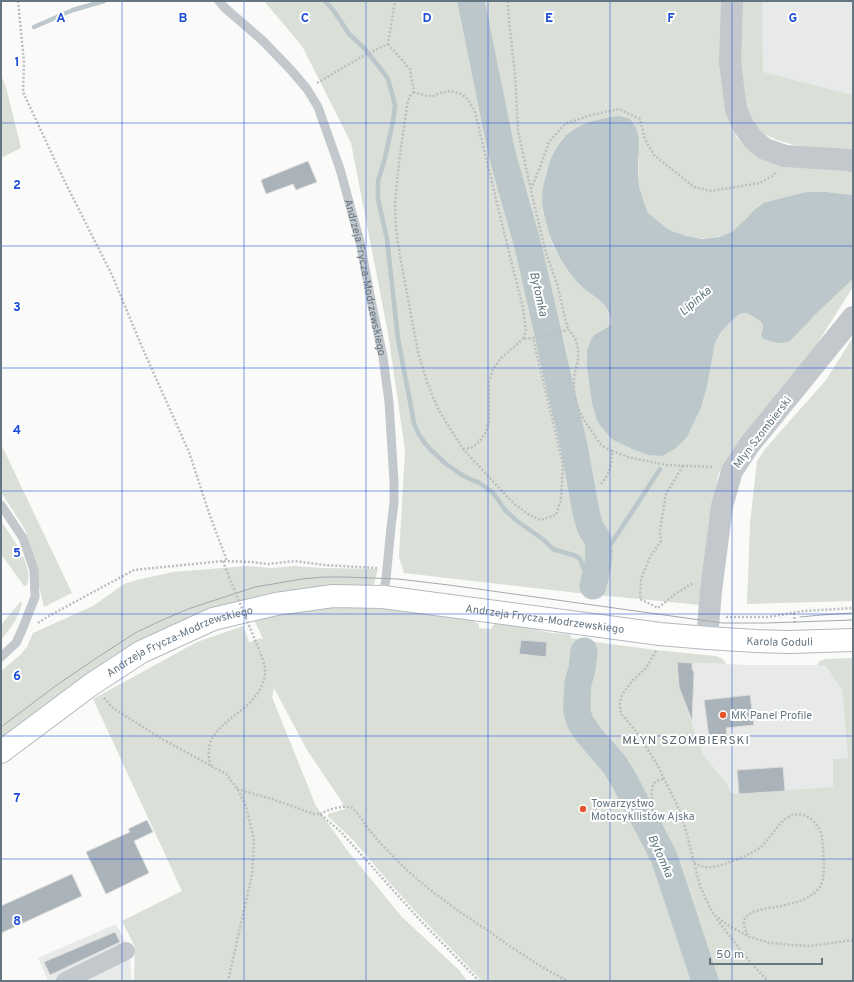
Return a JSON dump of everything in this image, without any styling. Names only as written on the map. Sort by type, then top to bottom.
[{"type":"main road","name":"Andrzeja Frycza-Modrzewskiego","points":[[1,752],[92,684],[141,652],[213,619],[276,604],[333,596],[383,597],[612,628],[707,638]]},
{"type":"main road","name":"Karola Goduli","points":[[707,638],[783,642],[853,640]]},
{"type":"street","points":[[732,1],[730,63],[736,109],[744,127],[753,139],[766,149],[785,156],[853,161]]},
{"type":"street","name":"Młyn Szombierski","points":[[707,638],[722,506],[732,471],[750,444],[853,317]]},
{"type":"street","points":[[65,981],[126,951]]},
{"type":"lane","name":"Andrzeja Frycza-Modrzewskiego","points":[[219,1],[262,40],[291,70],[307,90],[318,107],[340,169],[360,242],[383,357],[389,402],[394,503],[383,597]]},
{"type":"lane","points":[[1,505],[23,538],[34,570],[35,597],[16,643],[1,657]]},
{"type":"path","points":[[18,1],[24,63],[23,92],[65,182],[112,274],[142,348],[189,452],[227,561]]},
{"type":"path","points":[[388,44],[395,1]]},
{"type":"path","points":[[508,1],[515,74],[518,131],[546,253],[557,284],[568,330],[572,333],[577,344],[578,357],[574,375],[574,390],[579,412],[584,422],[602,446],[612,451],[628,457],[666,465],[723,468],[732,471]]},
{"type":"path","points":[[307,90],[363,56],[388,44]]},
{"type":"path","points":[[388,44],[410,69],[414,92]]},
{"type":"path","points":[[414,92],[427,96],[434,96],[439,93],[450,91],[461,94],[468,99],[475,112],[523,308],[526,331],[523,339],[501,358],[493,369],[489,382],[489,421],[486,432],[479,442],[471,448],[463,449]]},
{"type":"path","points":[[414,92],[410,96],[406,105],[395,204],[396,230],[400,256],[418,352],[427,382],[438,409],[463,449],[513,503],[528,514],[540,520],[556,515],[561,500],[563,464],[533,338]]},
{"type":"path","points":[[531,189],[549,142],[565,124],[592,115],[619,109],[640,119],[645,139],[654,155],[694,187],[710,191],[760,183],[774,175],[785,156]]},
{"type":"path","points":[[523,339],[568,330]]},
{"type":"path","points":[[601,484],[611,468],[612,451]]},
{"type":"path","points":[[683,466],[666,494],[660,529],[661,541],[650,557],[641,579],[640,600],[658,608],[675,594],[693,583],[714,567]]},
{"type":"path","points":[[211,766],[208,747],[213,737],[224,723],[240,712],[254,699],[262,687],[266,669],[223,561]]},
{"type":"path","points":[[16,643],[47,616],[134,570],[223,561],[268,564],[295,561],[324,565],[387,568]]},
{"type":"path","points":[[709,612],[723,613],[724,617],[727,618],[768,617],[804,610],[853,608]]},
{"type":"path","points":[[659,647],[646,668],[633,680],[624,692],[621,697],[620,710],[657,764],[679,809],[704,896],[710,908],[741,951],[768,981]]},
{"type":"path","points":[[92,684],[113,708],[162,739],[226,774],[246,806],[254,840],[252,875],[228,981]]},
{"type":"path","points":[[614,818],[624,821],[650,811],[652,808],[652,791],[654,783],[664,779]]},
{"type":"path","points":[[236,788],[314,814],[320,814],[329,810],[348,807],[354,809],[381,843],[408,871],[426,886],[465,916],[511,948],[531,961],[568,981]]},
{"type":"path","points":[[320,814],[341,832],[418,918],[479,981]]},
{"type":"path","points":[[694,863],[711,868],[751,854],[763,845],[782,821],[791,815],[797,814],[807,816],[816,825],[822,836],[824,868],[821,884],[812,894],[800,901],[766,908],[747,916],[743,924],[748,936]]},
{"type":"path","points":[[714,915],[729,926],[748,936],[770,943],[810,946],[853,940]]},
{"type":"shaded area","points":[[264,1],[725,1],[726,111],[737,138],[757,156],[790,166],[853,171],[853,195],[827,192],[754,210],[738,227],[723,235],[713,238],[693,238],[674,232],[665,227],[649,214],[644,207],[640,193],[639,156],[562,139],[554,152],[546,172],[542,198],[543,211],[553,246],[566,268],[580,285],[600,301],[607,309],[611,318],[611,325],[594,335],[587,350],[587,368],[592,403],[613,440],[648,455],[687,437],[701,408],[707,387],[715,343],[721,332],[738,315],[747,313],[760,321],[763,325],[761,334],[790,340],[853,279],[853,287],[810,355],[761,413],[718,474],[700,605],[404,573],[399,557],[405,450],[388,333],[351,143],[302,46]]},
{"type":"shaded area","points":[[740,1],[762,1],[763,72],[853,95],[853,154],[794,145],[764,134],[756,126],[745,103],[739,73]]},
{"type":"shaded area","points":[[762,1],[853,1],[853,95],[762,72]]},
{"type":"shaded area","points":[[1,75],[6,87],[21,148],[1,158]]},
{"type":"shaded area","points":[[853,337],[853,601],[747,604],[750,524],[757,461],[765,449],[826,380]]},
{"type":"shaded area","points":[[1,444],[72,593],[44,607],[26,531],[1,492]]},
{"type":"shaded area","points":[[1,521],[16,543],[25,561],[29,578],[27,585],[24,586],[1,554]]},
{"type":"shaded area","points":[[247,566],[272,568],[294,566],[378,569],[374,584],[371,587],[226,608],[1,742],[1,671],[27,647],[33,633],[93,606],[124,584],[173,572]]},
{"type":"shaded area","points":[[20,602],[22,603],[21,608],[16,618],[1,640],[1,625]]},
{"type":"shaded area","points":[[358,606],[408,610],[473,620],[479,625],[479,628],[491,629],[495,623],[502,622],[551,633],[570,634],[571,638],[579,639],[572,690],[575,715],[583,731],[614,770],[632,802],[635,810],[635,816],[642,821],[659,859],[699,981],[482,981],[415,911],[354,841],[328,817],[328,814],[345,809],[342,805],[343,804],[307,750],[274,688],[272,697],[316,806],[347,850],[402,917],[459,970],[467,981],[134,981],[135,947],[122,921],[182,891],[93,699],[197,642],[243,626],[250,644],[250,642],[261,638],[263,640],[253,618],[303,610]]},
{"type":"shaded area","points":[[588,641],[716,656],[723,659],[726,664],[677,662],[679,687],[703,754],[727,784],[731,794],[833,787],[833,759],[848,758],[842,690],[826,666],[817,665],[820,661],[825,659],[853,658],[853,981],[711,981],[707,975],[702,955],[669,858],[647,809],[643,806],[626,771],[615,754],[603,740],[588,727],[583,719],[581,704],[588,664]]},
{"type":"shaded area","points":[[677,662],[748,665],[826,665],[842,690],[848,758],[833,759],[834,787],[731,795],[727,784],[703,754],[682,694]]},
{"type":"shaded area","points":[[116,924],[129,948],[132,981],[48,981],[38,958]]},
{"type":"water","points":[[619,116],[630,119],[636,128],[639,139],[639,186],[648,213],[665,227],[686,236],[702,239],[719,237],[733,231],[754,210],[764,203],[786,197],[807,192],[827,192],[853,195],[853,279],[790,341],[783,343],[769,341],[762,338],[761,334],[763,325],[760,321],[747,313],[738,315],[721,332],[715,343],[707,387],[701,408],[687,437],[676,448],[662,456],[648,455],[613,440],[597,420],[592,403],[587,368],[587,350],[594,335],[611,325],[611,318],[609,311],[605,306],[579,284],[568,271],[556,251],[551,239],[542,206],[544,182],[549,164],[560,142],[576,128],[585,124]]},
{"type":"building","points":[[308,161],[317,182],[296,190],[293,184],[266,194],[261,180]]},
{"type":"building","points":[[521,640],[547,642],[546,657],[519,654]]},
{"type":"building","points":[[677,662],[692,663],[692,669],[694,672],[692,721],[679,687]]},
{"type":"building","points":[[750,695],[754,725],[726,728],[728,743],[710,745],[704,700]]},
{"type":"building","points":[[783,767],[785,791],[739,794],[737,770]]},
{"type":"building","points":[[147,820],[153,832],[134,841],[149,873],[106,894],[86,852],[130,832],[128,829]]},
{"type":"building","points":[[72,874],[82,896],[1,933],[1,906]]},
{"type":"building","points":[[115,932],[120,942],[50,975],[44,962]]},
{"type":"waterway","points":[[34,27],[73,10],[104,1]]},
{"type":"waterway","points":[[325,1],[334,11],[349,34],[364,48],[388,79],[395,106],[385,158],[378,181],[378,199],[387,239],[398,339],[414,423],[418,433],[430,449],[446,464],[462,475],[478,482],[491,491],[505,510],[517,521],[544,540],[553,549],[576,556],[580,559],[587,577],[593,586]]},
{"type":"waterway","name":"Bytomka","points":[[471,1],[502,154],[528,246],[574,446],[586,512],[590,527],[598,540],[598,564],[593,586]]},
{"type":"waterway","name":"Lipinka","points":[[598,564],[660,469]]},
{"type":"waterway","name":"Bytomka","points":[[584,651],[582,669],[578,683],[577,700],[577,712],[580,722],[589,735],[615,765],[664,857],[705,981]]},
{"type":"tram line","points":[[1,727],[54,687],[135,633],[188,609],[255,587],[302,579],[324,577],[398,579],[722,623],[853,620]]},
{"type":"tram line","points":[[800,617],[853,613]]},
{"type":"place","name":"MK Panel Profile","points":[[723,715]]},
{"type":"place","name":"Towarzystwo Motocykllistów Ajska","points":[[583,809]]},
{"type":"district","name":"MŁYN SZOMBIERSKI","points":[[686,740]]}]
